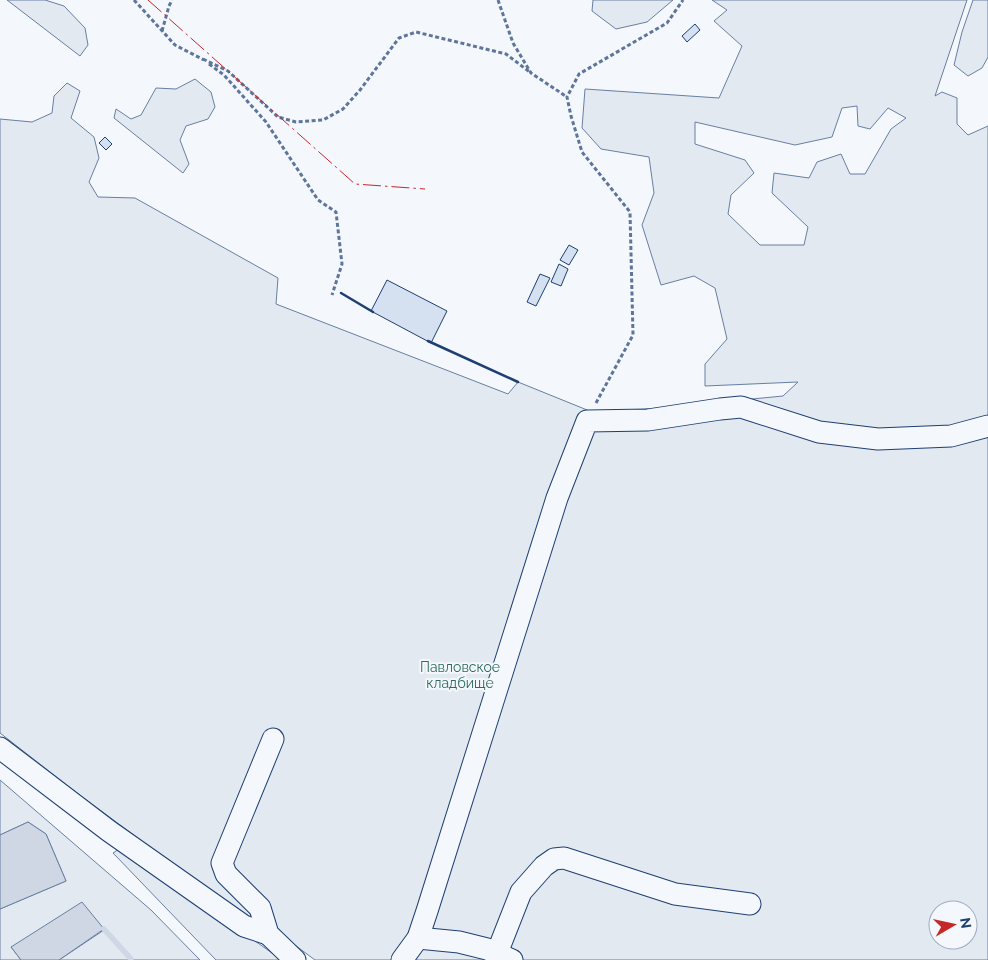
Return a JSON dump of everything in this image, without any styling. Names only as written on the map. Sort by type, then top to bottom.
[{"type":"lane","points":[[402,960],[418,938],[557,498],[587,421],[648,420],[741,407],[819,432],[878,439],[951,436],[988,426]]},
{"type":"lane","points":[[268,934],[260,908],[226,874],[222,863],[273,739]]},
{"type":"lane","points":[[0,748],[109,832],[244,926],[268,934],[295,960]]},
{"type":"lane","points":[[418,938],[459,942],[487,949],[504,957],[521,892],[544,866],[554,859],[564,858],[675,894],[750,904]]},
{"type":"path","points":[[134,0],[175,45],[228,70],[278,117],[296,122],[323,120],[343,109],[360,90],[399,38],[416,32],[506,54],[567,97]]},
{"type":"path","points":[[162,31],[168,6],[172,0]]},
{"type":"path","points":[[498,0],[513,43],[531,73]]},
{"type":"path","points":[[587,421],[633,335],[630,212],[582,152],[567,97],[578,74],[668,23],[683,0]]},
{"type":"path","points":[[203,59],[224,75],[266,122],[318,200],[336,212],[342,264],[332,295]]},
{"type":"green space","points":[[7,0],[45,0],[64,6],[85,28],[88,45],[80,56]]},
{"type":"green space","points":[[593,0],[673,0],[647,22],[616,29],[592,11]]},
{"type":"green space","name":"Павловское кладбище","points":[[712,0],[967,0],[935,96],[942,92],[957,98],[957,124],[968,135],[988,126],[988,960],[315,960],[253,914],[249,917],[239,913],[81,796],[0,733],[0,119],[32,122],[52,113],[54,96],[67,83],[80,91],[71,118],[94,137],[99,158],[89,182],[98,197],[135,198],[278,278],[276,304],[508,394],[518,382],[597,414],[783,396],[798,382],[705,386],[705,364],[727,339],[715,288],[694,276],[661,285],[642,225],[654,193],[649,157],[601,149],[582,128],[585,89],[719,98],[742,46],[714,21],[727,10]],"holes":[[[857,106],[858,126],[870,129],[888,108],[906,118],[891,129],[865,174],[850,174],[841,154],[817,162],[809,178],[774,173],[772,193],[808,227],[804,245],[760,245],[728,214],[731,195],[754,173],[745,160],[695,144],[695,122],[795,145],[832,137],[842,108]]]},
{"type":"green space","points":[[973,0],[988,0],[988,57],[982,68],[968,76],[954,65],[962,32]]},
{"type":"green space","points":[[195,79],[211,92],[215,107],[208,119],[186,126],[180,140],[189,164],[183,173],[114,118],[116,109],[131,119],[141,115],[156,88],[176,89]]},
{"type":"green space","points":[[0,780],[151,910],[200,960],[59,960],[104,930],[11,947],[21,960],[0,960],[0,909],[66,881],[46,834],[28,822],[0,835]]},
{"type":"green space","points":[[122,847],[281,960],[216,960],[113,853]]},
{"type":"shaded area","points":[[28,822],[46,834],[66,881],[0,909],[0,835]]},
{"type":"shaded area","points":[[82,902],[104,929],[59,960],[21,960],[11,947]]},
{"type":"building","points":[[695,24],[700,30],[687,42],[682,36]]},
{"type":"building","points":[[105,137],[112,144],[106,150],[99,143]]},
{"type":"building","points":[[569,245],[578,250],[569,265],[560,260]]},
{"type":"building","points":[[559,264],[568,269],[561,286],[551,282]]},
{"type":"building","points":[[540,274],[550,278],[536,306],[527,302]]},
{"type":"building","points":[[387,280],[447,311],[431,343],[371,311]]},
{"type":"waterway","points":[[104,929],[131,960]]},
{"type":"wall","points":[[341,293],[373,312]]},
{"type":"wall","points":[[428,341],[518,382]]},
{"type":"power","points":[[148,0],[355,184],[425,189]]}]
